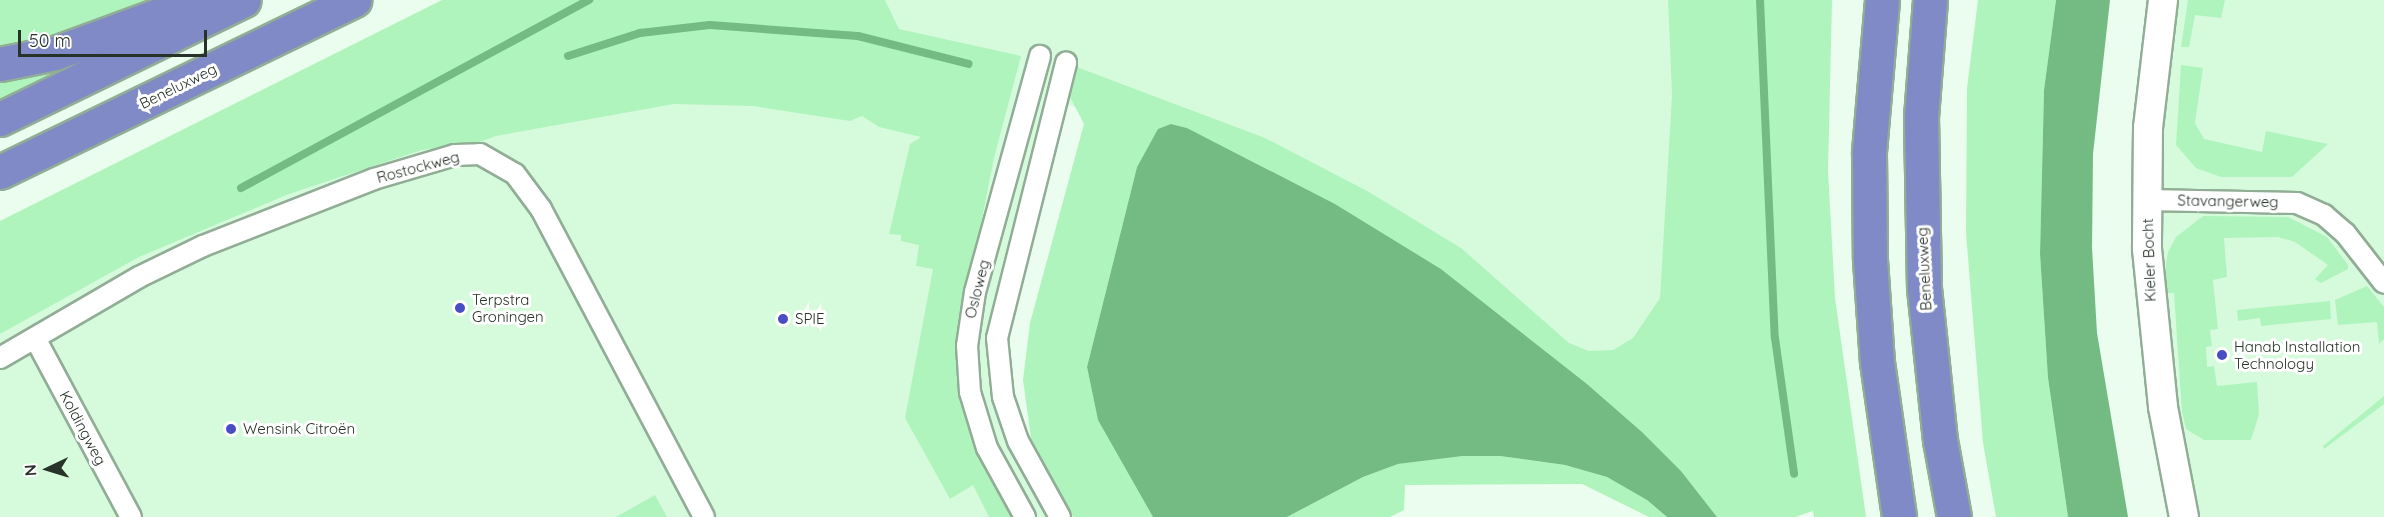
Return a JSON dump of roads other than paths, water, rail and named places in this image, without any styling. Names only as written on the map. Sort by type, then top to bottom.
[{"type":"highway","points":[[0,64],[55,53],[199,0]]},
{"type":"highway","points":[[0,119],[244,0]]},
{"type":"highway","name":"Beneluxweg","points":[[0,172],[355,0]]},
{"type":"highway","points":[[1859,0],[1869,153],[1870,260],[1876,362],[1899,517]]},
{"type":"highway","points":[[1869,153],[1882,0]]},
{"type":"highway","name":"Beneluxweg","points":[[1930,6],[1921,117],[1924,288],[1938,429],[1953,517]]},
{"type":"highway","points":[[0,197],[83,132]]},
{"type":"street","name":"Kieler Bocht","points":[[2163,0],[2148,128],[2147,200],[2154,345],[2184,517]]},
{"type":"street","name":"Osloweg","points":[[1025,517],[987,448],[970,392],[967,346],[975,292],[1040,56]]},
{"type":"street","name":"Osloweg","points":[[1060,517],[1018,441],[1003,397],[997,338],[1066,63]]},
{"type":"street","name":"Rostockweg","points":[[0,358],[139,277],[203,246],[374,179],[455,155],[480,154],[515,174],[541,209],[704,517]]},
{"type":"street","name":"Stavangerweg","points":[[2147,200],[2297,203],[2324,215],[2345,233],[2384,283]]},
{"type":"street","name":"Koldingweg","points":[[35,338],[131,517]]},
{"type":"waterway","points":[[241,188],[589,0]]},
{"type":"waterway","points":[[1760,0],[1775,338],[1794,474]]},
{"type":"waterway","points":[[568,56],[640,33],[710,25],[858,36],[969,64]]},
{"type":"place","name":"Terpstra Groningen","points":[[460,308]]},
{"type":"place","name":"SPIE","points":[[783,319]]},
{"type":"place","name":"Hanab Installation Technology","points":[[2222,355]]},
{"type":"place","name":"Wensink Citroën","points":[[231,429]]}]
